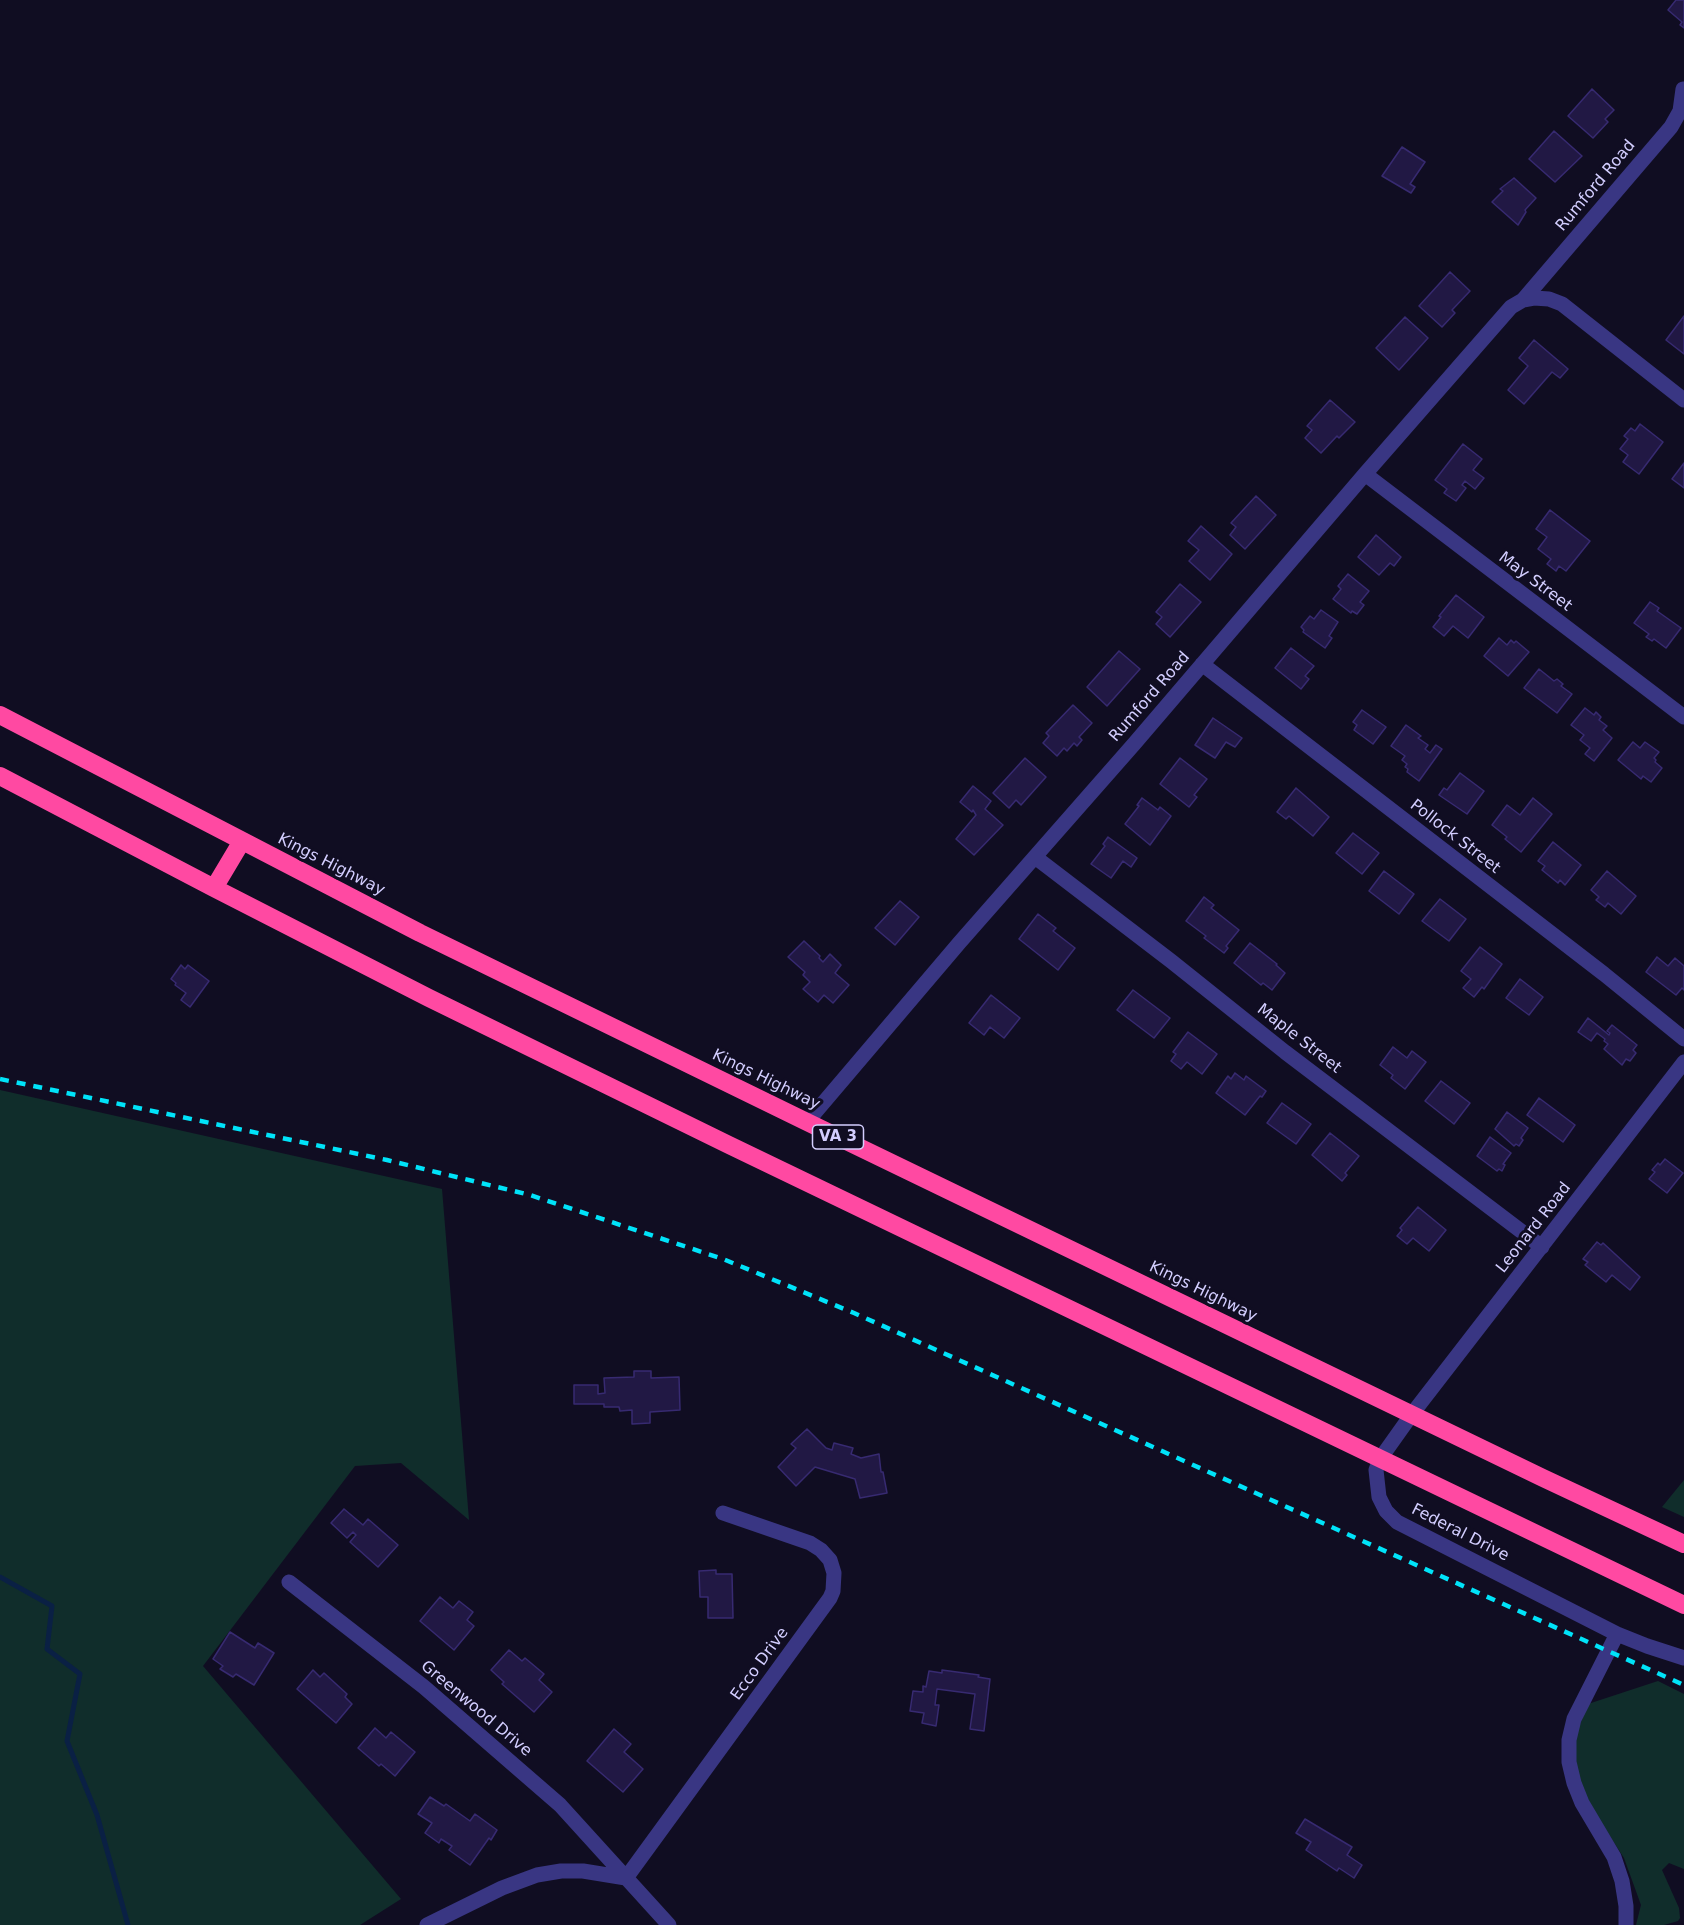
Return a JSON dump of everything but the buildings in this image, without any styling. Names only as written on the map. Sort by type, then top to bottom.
[{"type":"highway","name":"Kings Highway","points":[[0,715],[420,933],[1684,1544]]},
{"type":"highway","points":[[0,776],[429,998],[740,1151],[1684,1605]]},
{"type":"highway","points":[[214,888],[242,842]]},
{"type":"street","name":"Rumford Road","points":[[807,1122],[1504,313],[1529,299],[1671,127],[1680,111],[1683,89]]},
{"type":"street","points":[[1529,299],[1549,299],[1562,304],[1684,400]]},
{"type":"street","name":"May Street","points":[[1365,474],[1684,717]]},
{"type":"street","name":"Pollock Street","points":[[1202,664],[1684,1039]]},
{"type":"street","name":"Maple Street","points":[[1035,856],[1285,1052],[1542,1247]]},
{"type":"street","name":"Leonard Road","points":[[1412,1414],[1684,1062]]},
{"type":"street","points":[[1380,1459],[1412,1414]]},
{"type":"street","name":"Federal Drive","points":[[1380,1459],[1376,1470],[1379,1497],[1386,1511],[1397,1522],[1617,1635],[1684,1658]]},
{"type":"street","name":"Ecco Drive","points":[[626,1878],[833,1591],[834,1573],[830,1560],[821,1550],[810,1543],[723,1514]]},
{"type":"street","name":"Greenwood Drive","points":[[289,1582],[424,1687],[550,1797],[669,1925]]},
{"type":"street","points":[[1617,1635],[1574,1719],[1569,1740],[1569,1762],[1582,1803],[1614,1857],[1622,1881],[1626,1925]]},
{"type":"street","points":[[427,1925],[502,1888],[537,1875],[561,1871],[583,1871],[626,1878]]},
{"type":"green space","points":[[0,1090],[442,1189],[469,1520],[401,1463],[355,1466],[203,1666],[401,1899],[360,1925],[0,1925]]},
{"type":"green space","points":[[1684,1480],[1684,1517],[1662,1507]]},
{"type":"green space","points":[[1658,1681],[1684,1694],[1684,1869],[1669,1863],[1662,1870],[1679,1908],[1680,1918],[1678,1921],[1664,1925],[1636,1925],[1641,1905],[1624,1858],[1586,1799],[1576,1772],[1573,1742],[1588,1704]]},
{"type":"waterway","points":[[0,1577],[52,1606],[47,1649],[80,1674],[67,1741],[97,1815],[128,1925]]},
{"type":"railway","points":[[0,1079],[387,1160],[530,1195],[723,1259],[854,1313],[1684,1685]]}]
